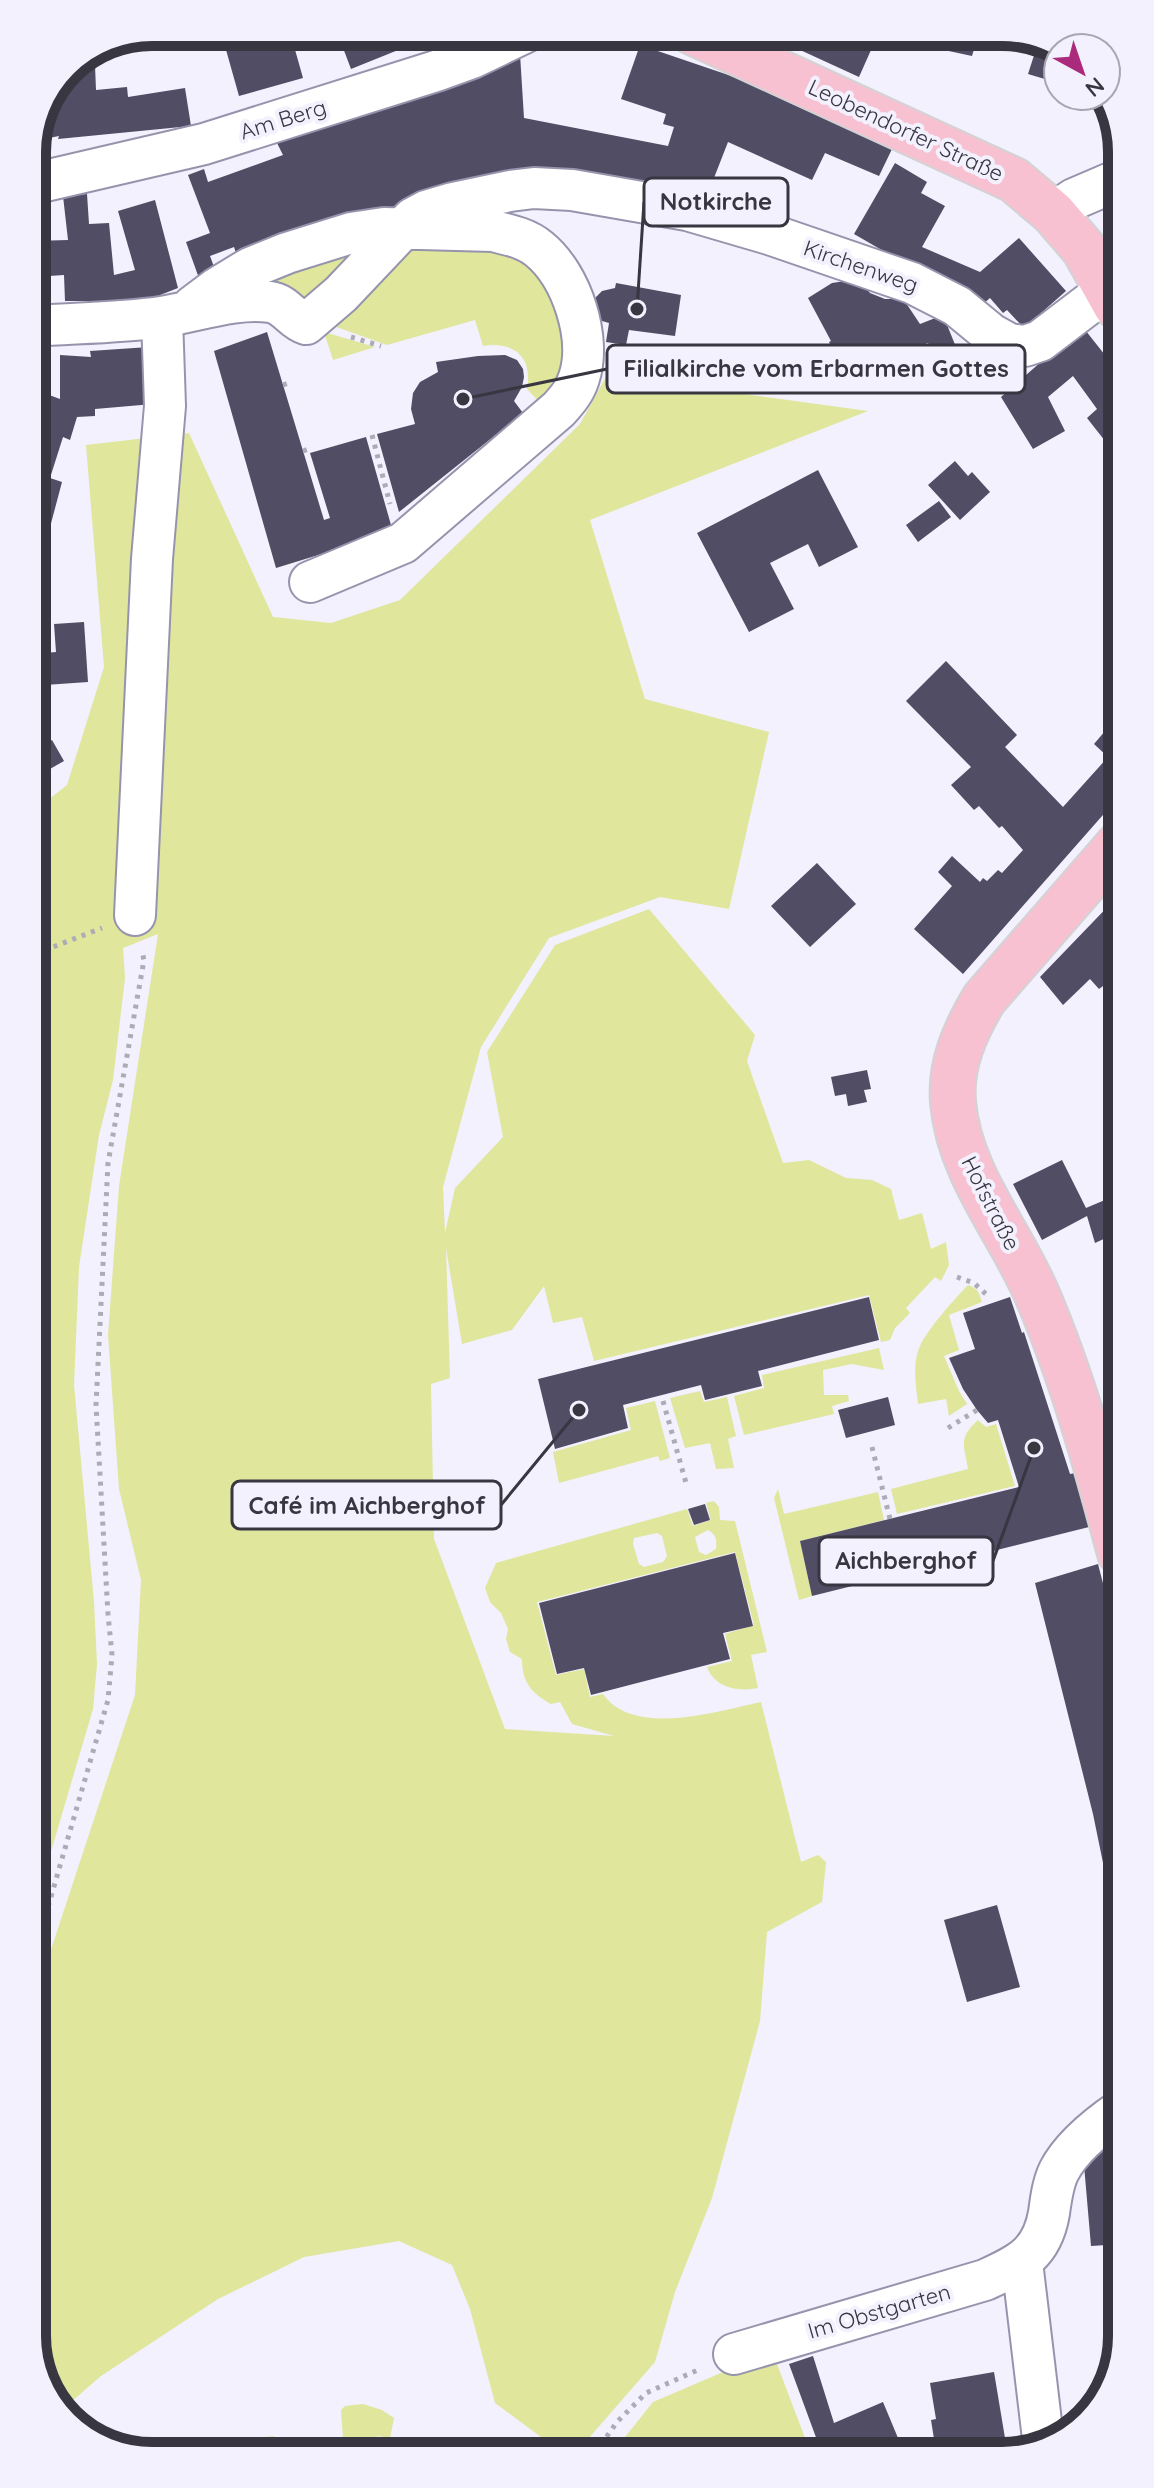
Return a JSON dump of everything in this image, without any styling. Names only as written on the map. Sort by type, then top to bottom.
[{"type":"main road","name":"Leobendorfer Straße","points":[[722,46],[1014,180],[1053,213],[1084,249],[1108,291]]},
{"type":"main road","name":"Hofstraße","points":[[1108,856],[984,999],[958,1053],[953,1090],[958,1130],[966,1158],[1022,1261],[1056,1343],[1108,1512]]},
{"type":"street","name":"Am Berg","points":[[46,181],[204,144],[436,71],[497,46]]},
{"type":"street","points":[[1053,213],[1074,199],[1108,184]]},
{"type":"street","name":"Kirchenweg","points":[[46,325],[269,302],[280,305],[306,324],[341,294],[413,218],[426,211],[534,188],[572,190],[687,210],[769,234],[912,283],[957,306],[991,334],[1009,344],[1025,346],[1040,341],[1108,300]]},
{"type":"street","name":"Kirchenweg","points":[[175,314],[230,280],[287,253],[368,229],[493,231],[529,242],[562,275],[576,307],[583,345],[579,378],[572,394],[559,409],[403,543],[310,582]]},
{"type":"street","points":[[135,915],[152,559],[175,314]]},
{"type":"street","name":"Im Obstgarten","points":[[734,2354],[985,2280],[1022,2262],[1042,2240],[1052,2192],[1067,2158],[1108,2120]]},
{"type":"street","points":[[1022,2262],[1042,2434]]},
{"type":"path","points":[[372,435],[403,543]]},
{"type":"path","points":[[46,950],[135,915],[144,960],[108,1163],[96,1405],[112,1655],[108,1700],[46,1914]]},
{"type":"path","points":[[957,1277],[974,1283],[987,1295]]},
{"type":"path","points":[[663,1401],[686,1483]]},
{"type":"path","points":[[948,1428],[977,1410]]},
{"type":"path","points":[[872,1447],[890,1519]]},
{"type":"path","points":[[603,2442],[617,2422],[646,2393],[734,2354]]},
{"type":"green space","points":[[435,239],[537,259],[575,348],[543,406],[527,389],[524,360],[504,346],[483,346],[475,320],[387,345],[328,324],[400,250]]},
{"type":"green space","points":[[384,240],[318,307],[246,281]]},
{"type":"green space","points":[[324,332],[375,347],[333,360]]},
{"type":"green space","points":[[607,375],[868,411],[590,520],[645,699],[769,732],[729,909],[660,897],[549,938],[481,1047],[443,1187],[445,1233],[455,1188],[503,1137],[487,1052],[555,945],[649,909],[755,1035],[747,1061],[783,1163],[809,1160],[846,1178],[872,1180],[891,1189],[899,1220],[922,1213],[931,1249],[946,1242],[949,1265],[941,1281],[935,1277],[906,1308],[910,1313],[895,1328],[890,1340],[881,1342],[869,1295],[594,1361],[582,1317],[553,1323],[544,1286],[512,1330],[462,1344],[446,1248],[450,1378],[431,1384],[434,1539],[505,1729],[614,1736],[572,1724],[560,1702],[551,1704],[533,1691],[526,1680],[522,1659],[510,1652],[506,1639],[508,1629],[501,1613],[490,1602],[485,1588],[496,1563],[687,1509],[693,1526],[711,1520],[706,1503],[714,1501],[719,1507],[720,1520],[735,1521],[767,1652],[751,1655],[758,1688],[728,1687],[716,1680],[707,1667],[732,1661],[725,1634],[754,1625],[735,1552],[537,1602],[556,1675],[584,1669],[590,1697],[603,1694],[617,1707],[635,1715],[655,1718],[700,1715],[761,1702],[801,1862],[818,1855],[826,1862],[822,1902],[767,1932],[760,2021],[712,2198],[675,2292],[655,2362],[588,2439],[541,2437],[495,2403],[470,2309],[452,2265],[399,2241],[304,2257],[218,2299],[101,2376],[70,2403],[57,2383],[47,2350],[46,1965],[135,1695],[141,1580],[119,1489],[108,1335],[119,1186],[158,934],[123,948],[125,978],[113,1080],[99,1135],[79,1267],[74,1385],[97,1664],[93,1709],[46,1865],[46,802],[67,785],[104,667],[86,445],[189,433],[273,617],[331,623],[400,600],[580,424]],"holes":[[[708,1530],[714,1535],[716,1549],[706,1555],[699,1552],[695,1537]],[[657,1533],[662,1536],[667,1556],[663,1562],[644,1567],[639,1564],[634,1538]]]},
{"type":"green space","points":[[968,1285],[978,1291],[982,1302],[949,1315],[959,1350],[944,1356],[967,1404],[949,1416],[946,1399],[918,1404],[916,1360],[929,1331]]},
{"type":"green space","points":[[879,1348],[884,1370],[852,1364],[823,1370],[824,1395],[848,1395],[849,1401],[832,1406],[834,1414],[744,1435],[734,1396],[764,1388],[762,1375]]},
{"type":"green space","points":[[700,1391],[704,1402],[727,1397],[736,1436],[728,1439],[734,1468],[716,1469],[710,1443],[685,1448],[670,1398]]},
{"type":"green space","points":[[655,1401],[670,1458],[660,1461],[658,1456],[559,1483],[553,1452],[631,1430],[626,1408]]},
{"type":"green space","points":[[978,1420],[986,1427],[996,1424],[1015,1486],[897,1514],[891,1489],[968,1469],[965,1437]]},
{"type":"green space","points":[[778,1489],[784,1514],[878,1492],[884,1520],[800,1541],[812,1596],[799,1600],[774,1498]]},
{"type":"green space","points":[[772,2351],[807,2442],[621,2442],[653,2402]]},
{"type":"green space","points":[[363,2404],[394,2418],[390,2438],[377,2436],[376,2442],[343,2442],[341,2410],[345,2406]]},
{"type":"green space","points":[[274,2436],[275,2442],[215,2442]]},
{"type":"building","points":[[225,46],[294,46],[303,78],[239,96]]},
{"type":"building","points":[[342,46],[408,46],[351,69]]},
{"type":"building","points":[[435,46],[459,46],[460,51],[437,56]]},
{"type":"building","points":[[640,46],[643,46],[749,82],[892,149],[879,176],[825,153],[812,180],[728,142],[705,201],[607,182],[239,262],[234,247],[210,256],[217,275],[200,281],[186,242],[210,233],[188,175],[204,169],[208,182],[283,155],[273,135],[520,54],[524,118],[668,146],[674,127],[663,124],[666,114],[621,99]]},
{"type":"building","points":[[791,46],[873,46],[859,77]]},
{"type":"building","points":[[930,46],[975,46],[972,56]]},
{"type":"building","points":[[1035,52],[1042,54],[1042,78],[1028,74]]},
{"type":"building","points":[[92,65],[95,65],[96,90],[127,87],[128,97],[185,88],[191,126],[58,139],[59,136],[47,138],[54,112],[64,93]]},
{"type":"building","points":[[895,163],[927,182],[921,193],[945,206],[922,247],[980,272],[1019,238],[1066,291],[1024,328],[1007,310],[1003,313],[990,298],[982,305],[965,286],[956,293],[854,234]]},
{"type":"building","points":[[87,194],[89,224],[109,223],[114,275],[135,270],[118,211],[155,200],[178,288],[145,301],[65,301],[64,275],[49,276],[49,286],[46,286],[46,241],[68,240],[63,196]]},
{"type":"building","points":[[845,281],[864,286],[870,293],[885,299],[898,299],[906,303],[920,324],[943,315],[956,347],[934,356],[928,343],[872,366],[834,353],[831,341],[808,298],[832,283]]},
{"type":"building","points":[[616,283],[681,295],[675,336],[629,330],[626,345],[606,342],[609,323],[596,314],[596,297],[602,291],[615,288]]},
{"type":"building","points":[[1082,326],[1108,359],[1108,445],[1087,418],[1097,409],[1073,376],[1048,397],[1065,431],[1033,449],[1001,397]]},
{"type":"building","points":[[267,332],[324,520],[330,518],[310,453],[366,437],[393,532],[276,568],[214,351]]},
{"type":"building","points":[[149,347],[153,404],[95,409],[95,416],[77,417],[70,440],[63,437],[50,478],[62,482],[49,531],[46,530],[46,394],[60,399],[60,355],[91,357],[90,351]]},
{"type":"building","points":[[505,355],[517,360],[523,369],[522,387],[514,401],[523,413],[399,512],[377,434],[415,424],[411,409],[413,393],[420,382],[438,372],[436,362]]},
{"type":"building","points":[[955,461],[968,476],[972,472],[990,492],[960,520],[928,485]]},
{"type":"building","points":[[818,470],[858,547],[819,567],[808,544],[770,563],[794,609],[749,632],[697,533]]},
{"type":"building","points":[[939,501],[951,517],[918,542],[906,525]]},
{"type":"building","points":[[84,622],[88,682],[46,685],[46,653],[56,652],[54,624]]},
{"type":"building","points":[[946,661],[1017,735],[1005,747],[1063,807],[1108,757],[1108,809],[963,974],[914,929],[952,886],[938,872],[952,856],[980,882],[983,878],[987,881],[998,870],[1002,873],[1023,850],[1002,826],[999,828],[979,806],[974,810],[951,785],[971,767],[906,701]]},
{"type":"building","points":[[1108,728],[1108,757],[1094,744]]},
{"type":"building","points":[[52,740],[64,761],[46,771],[46,744]]},
{"type":"building","points":[[817,863],[856,904],[810,947],[771,906]]},
{"type":"building","points":[[1108,906],[1108,982],[1099,989],[1090,979],[1063,1005],[1040,977]]},
{"type":"building","points":[[867,1070],[871,1089],[864,1090],[867,1102],[848,1106],[846,1094],[835,1096],[831,1077]]},
{"type":"building","points":[[1062,1160],[1086,1208],[1108,1199],[1108,1237],[1095,1243],[1087,1216],[1042,1240],[1013,1184]]},
{"type":"building","points":[[869,1297],[879,1340],[758,1371],[762,1386],[705,1400],[701,1385],[623,1405],[628,1428],[555,1449],[538,1379]]},
{"type":"building","points":[[1010,1297],[1070,1474],[1075,1473],[1089,1527],[812,1596],[800,1541],[1019,1487],[998,1420],[988,1423],[977,1410],[949,1358],[975,1349],[963,1313]]},
{"type":"building","points":[[888,1397],[895,1425],[846,1438],[838,1410]]},
{"type":"building","points":[[705,1504],[710,1520],[694,1525],[688,1509]]},
{"type":"building","points":[[735,1553],[753,1626],[723,1633],[730,1659],[591,1695],[584,1668],[557,1674],[539,1603]]},
{"type":"building","points":[[1098,1564],[1108,1603],[1108,1887],[1093,1814],[1035,1583]]},
{"type":"building","points":[[997,1905],[1020,1987],[967,2002],[944,1920]]},
{"type":"building","points":[[1108,2146],[1108,2245],[1091,2246],[1084,2165]]},
{"type":"building","points":[[813,2356],[834,2423],[883,2402],[900,2442],[818,2442],[789,2364]]},
{"type":"building","points":[[994,2372],[1006,2442],[925,2442],[934,2439],[931,2420],[936,2419],[930,2383]]},
{"type":"place","name":"Notkirche","points":[[637,309]]},
{"type":"place","name":"Filialkirche vom Erbarmen Gottes","points":[[463,399]]},
{"type":"place","name":"Café im Aichberghof","points":[[579,1410]]},
{"type":"place","name":"Aichberghof","points":[[1034,1448]]}]
